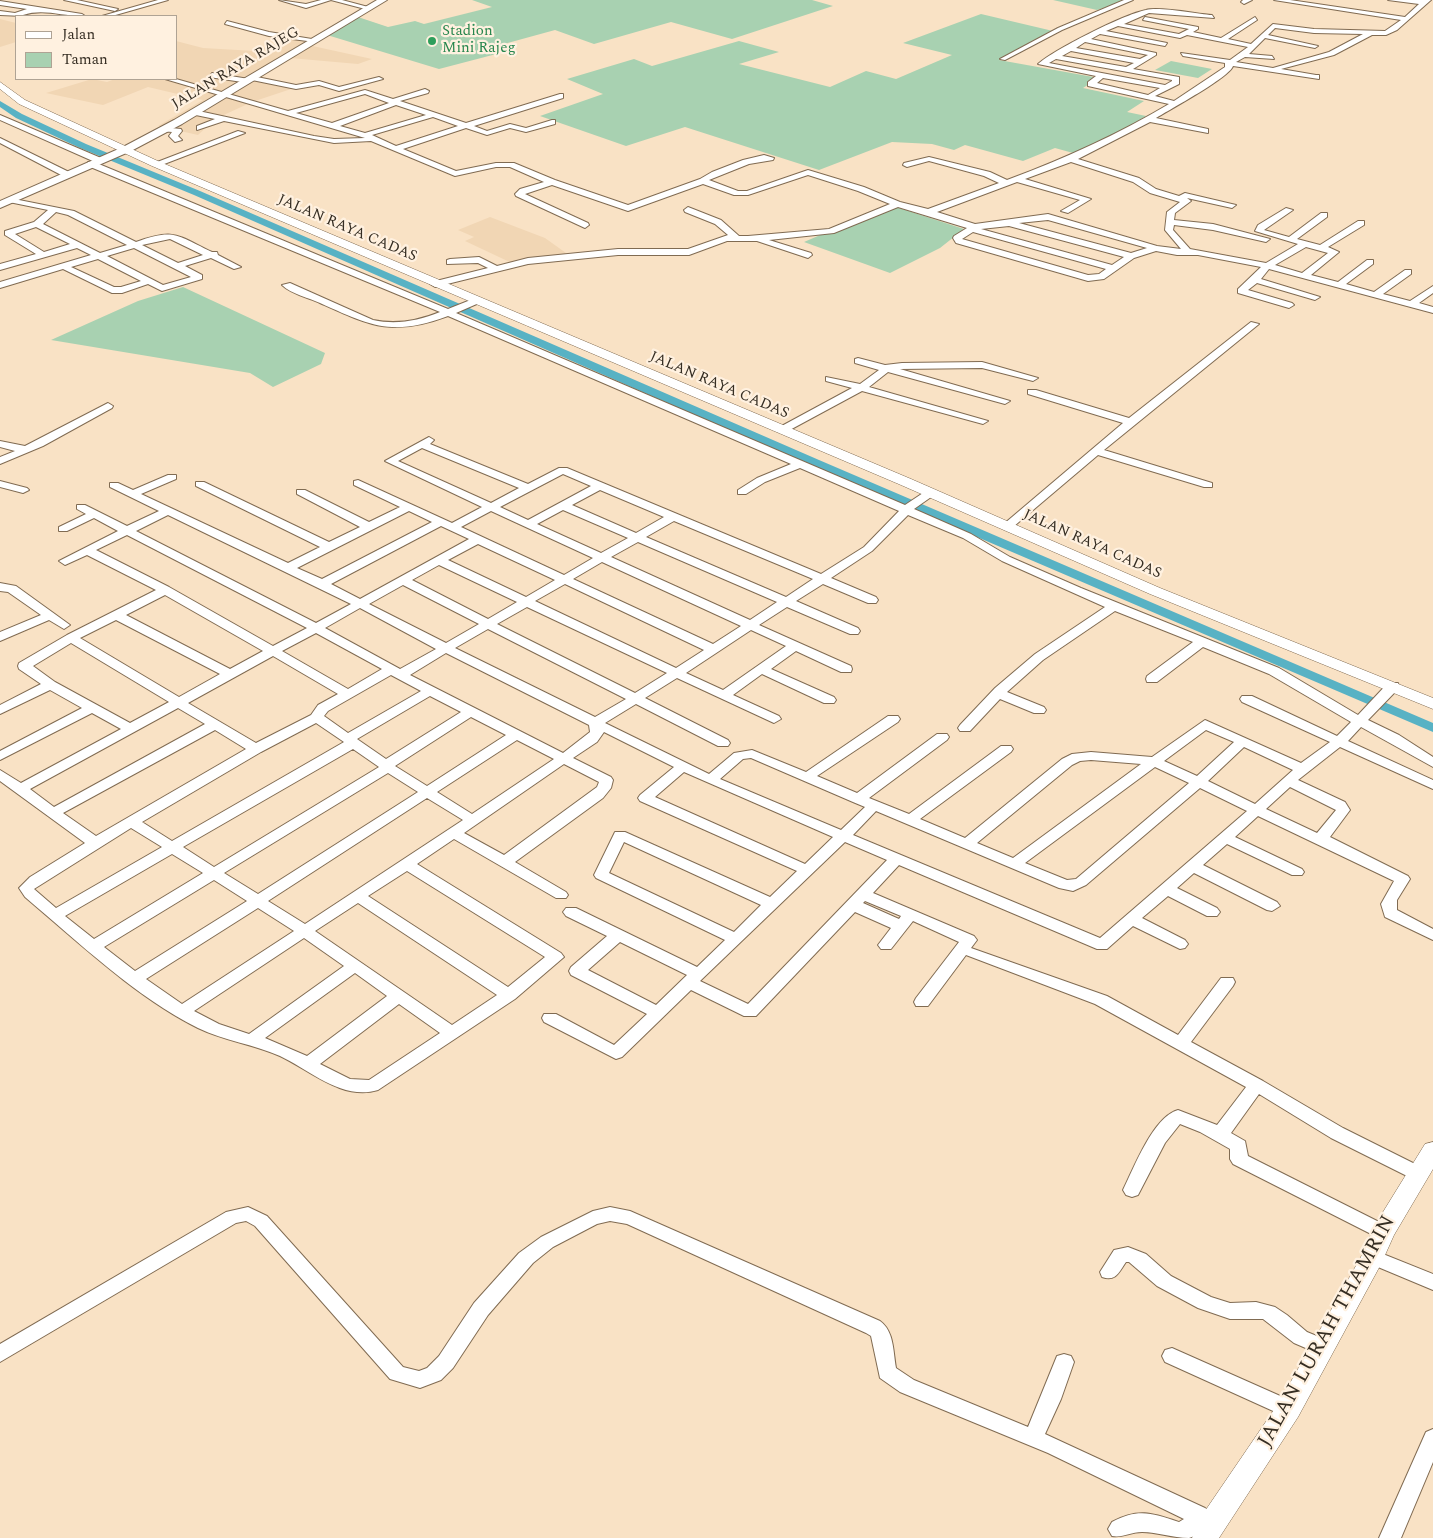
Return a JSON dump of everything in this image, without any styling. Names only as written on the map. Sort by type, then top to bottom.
[{"type":"main road","name":"JALAN RAYA RAJEG","points":[[97,161],[164,128],[251,80],[383,0]]},
{"type":"main road","points":[[4,202],[97,161]]},
{"type":"street","points":[[67,0],[115,9]]},
{"type":"street","points":[[133,0],[151,3]]},
{"type":"street","points":[[109,15],[166,0]]},
{"type":"street","points":[[282,0],[306,6],[328,0]]},
{"type":"street","points":[[334,0],[369,8]]},
{"type":"street","points":[[1003,59],[1063,28],[1130,0]]},
{"type":"street","points":[[1277,0],[1407,19]]},
{"type":"street","points":[[1391,0],[1426,2]]},
{"type":"street","points":[[1320,7],[1327,1]]},
{"type":"street","points":[[0,2],[39,7],[77,15]]},
{"type":"street","points":[[1248,14],[1248,17],[1275,26],[1314,31],[1386,33],[1396,29],[1426,2]]},
{"type":"street","points":[[20,15],[39,7]]},
{"type":"street","points":[[1158,12],[1205,20],[1212,17],[1148,11],[1096,33],[1042,64],[1165,87]]},
{"type":"street","points":[[0,13],[15,16]]},
{"type":"street","points":[[1115,24],[1180,36],[1196,28],[1132,17]]},
{"type":"street","points":[[1222,40],[1261,21]]},
{"type":"street","points":[[227,23],[270,34],[315,40]]},
{"type":"street","points":[[1357,24],[1396,29]]},
{"type":"street","points":[[929,212],[962,198],[1008,184],[1071,159],[1133,129],[1173,103],[1197,92],[1218,77],[1229,68],[1230,63],[1244,55],[1251,46],[1275,26]]},
{"type":"street","points":[[1063,28],[1165,44],[1152,52],[1153,55],[1128,69]]},
{"type":"street","points":[[1275,70],[1284,65],[1318,58],[1352,45],[1371,32]]},
{"type":"street","points":[[1188,33],[1251,46]]},
{"type":"street","points":[[255,37],[270,34]]},
{"type":"street","points":[[1263,36],[1315,46]]},
{"type":"street","points":[[1083,40],[1152,52]]},
{"type":"street","points":[[1068,48],[1142,62]]},
{"type":"street","points":[[1183,54],[1316,77]]},
{"type":"street","points":[[1244,55],[1272,58]]},
{"type":"street","points":[[1054,56],[1178,80],[1149,97]]},
{"type":"street","points":[[212,75],[294,87],[319,83],[339,89],[379,79]]},
{"type":"street","points":[[1102,75],[1091,84],[1173,103]]},
{"type":"street","points":[[172,80],[248,100],[287,114],[365,135],[455,174],[496,165],[508,165],[628,208],[703,181],[712,175],[758,158],[770,158]]},
{"type":"street","name":"JALAN RAYA CADAS","points":[[0,85],[22,102],[122,150],[369,254],[435,284],[446,286],[472,302],[782,430],[926,496],[1009,525],[1026,536],[1155,591],[1390,689],[1433,704]]},
{"type":"street","points":[[332,126],[425,91]]},
{"type":"street","points":[[287,114],[362,92],[488,133],[507,126],[526,130],[552,122]]},
{"type":"street","points":[[394,149],[560,96]]},
{"type":"street","points":[[194,112],[306,137],[334,141],[365,139],[381,142]]},
{"type":"street","points":[[365,135],[433,115]]},
{"type":"street","points":[[0,117],[97,161],[967,536],[1006,559],[1077,591],[1116,605],[1200,643],[1274,671],[1361,717],[1433,764]]},
{"type":"street","points":[[200,128],[224,118]]},
{"type":"street","points":[[1148,119],[1205,131]]},
{"type":"street","points":[[164,128],[178,131],[173,136],[178,140]]},
{"type":"street","points":[[156,164],[241,133]]},
{"type":"street","points":[[0,140],[68,175]]},
{"type":"street","points":[[319,147],[334,141]]},
{"type":"street","points":[[0,151],[12,147]]},
{"type":"street","points":[[907,165],[929,159],[988,174],[1008,184]]},
{"type":"street","points":[[1071,159],[1136,180],[1153,191],[1187,201],[1171,212],[1169,230],[1188,252]]},
{"type":"street","points":[[703,181],[737,193],[748,193],[808,172],[861,189],[897,204],[1112,268]]},
{"type":"street","points":[[1019,180],[1087,199],[1065,211]]},
{"type":"street","points":[[552,182],[519,194],[585,225]]},
{"type":"street","points":[[1180,198],[1185,195],[1232,205]]},
{"type":"street","points":[[4,202],[71,213],[199,276],[166,288],[37,224]]},
{"type":"street","points":[[435,284],[528,261],[618,252],[689,252],[723,239],[756,239],[838,229],[897,204]]},
{"type":"street","points":[[44,255],[8,234],[37,224],[55,209]]},
{"type":"street","points":[[688,210],[718,222],[736,238]]},
{"type":"street","points":[[1289,210],[1259,229],[1262,232],[1336,252],[1305,275]]},
{"type":"street","points":[[1290,240],[1324,215]]},
{"type":"street","points":[[1156,248],[1131,256],[1101,277],[1088,278],[957,240],[959,236],[973,228],[1009,223],[1028,218],[1048,217],[1156,248],[1268,266],[1433,310]]},
{"type":"street","points":[[1169,222],[1213,227],[1266,239]]},
{"type":"street","points":[[1009,223],[1131,256]]},
{"type":"street","points":[[1322,248],[1361,223]]},
{"type":"street","points":[[0,285],[158,237],[171,236],[214,254],[237,267]]},
{"type":"street","points":[[756,239],[808,255]]},
{"type":"street","points":[[1289,305],[1242,292],[1268,266],[1305,244]]},
{"type":"street","points":[[0,267],[78,245]]},
{"type":"street","points":[[177,266],[214,254]]},
{"type":"street","points":[[0,258],[42,281]]},
{"type":"street","points":[[450,262],[479,260],[494,268]]},
{"type":"street","points":[[1340,284],[1370,262]]},
{"type":"street","points":[[63,266],[112,290],[122,290],[149,281]]},
{"type":"street","points":[[1377,294],[1408,272]]},
{"type":"street","points":[[1255,280],[1315,297]]},
{"type":"street","points":[[287,285],[377,324],[412,324],[472,302]]},
{"type":"street","points":[[1412,304],[1433,289]]},
{"type":"street","points":[[1009,525],[1131,422],[1254,324]]},
{"type":"street","points":[[858,361],[1005,401]]},
{"type":"street","points":[[782,430],[862,387],[887,368],[962,365],[982,365],[1033,378],[1028,382],[962,365]]},
{"type":"street","points":[[830,378],[983,421]]},
{"type":"street","points":[[1032,392],[1131,422]]},
{"type":"street","points":[[0,461],[27,450],[108,406]]},
{"type":"street","points":[[528,488],[426,442],[390,461],[846,670]]},
{"type":"street","points":[[0,444],[27,450]]},
{"type":"street","points":[[1096,451],[1208,486]]},
{"type":"street","points":[[742,492],[761,480],[799,465]]},
{"type":"street","points":[[452,527],[563,470],[872,600]]},
{"type":"street","points":[[134,493],[172,477]]},
{"type":"street","points":[[358,483],[713,649]]},
{"type":"street","points":[[0,484],[23,490]]},
{"type":"street","points":[[200,484],[329,547]]},
{"type":"street","points":[[114,485],[289,567],[681,768],[1102,945],[1226,838],[1302,769],[1339,742],[1390,689]]},
{"type":"street","points":[[528,524],[599,486]]},
{"type":"street","points":[[301,492],[369,526]]},
{"type":"street","points":[[595,723],[677,673],[873,545],[907,510],[926,496]]},
{"type":"street","points":[[289,567],[408,506]]},
{"type":"street","points":[[562,506],[854,631]]},
{"type":"street","points":[[81,507],[316,628],[430,691],[564,757],[606,780],[604,788],[598,795],[505,862]]},
{"type":"street","points":[[65,561],[170,510]]},
{"type":"street","points":[[63,529],[94,514]]},
{"type":"street","points":[[407,864],[556,955],[555,959],[509,995],[372,1086],[358,1087],[344,1084],[309,1063],[280,1049],[209,1027],[182,1011],[134,979],[93,947],[30,894],[26,888],[95,843],[256,749],[317,717],[318,712],[323,708],[348,694],[445,648],[489,624],[672,517]]},
{"type":"street","points":[[322,584],[441,522]]},
{"type":"street","points":[[22,788],[363,604],[478,539]]},
{"type":"street","points":[[86,550],[165,590],[348,694]]},
{"type":"street","points":[[440,561],[774,719]]},
{"type":"street","points":[[404,581],[723,743]]},
{"type":"street","points":[[0,587],[12,589],[64,625]]},
{"type":"street","points":[[131,729],[50,685],[24,666],[71,638],[165,590]]},
{"type":"street","points":[[965,728],[998,693],[1067,636],[1103,616],[1116,605]]},
{"type":"street","points":[[117,615],[231,675]]},
{"type":"street","points":[[0,637],[49,616]]},
{"type":"street","points":[[71,638],[256,749]]},
{"type":"street","points":[[1152,679],[1200,643]]},
{"type":"street","points":[[724,695],[795,646]]},
{"type":"street","points":[[761,669],[829,700]]},
{"type":"street","points":[[0,710],[50,685]]},
{"type":"street","points":[[55,915],[173,848],[430,691]]},
{"type":"street","points":[[998,693],[1039,710]]},
{"type":"street","points":[[1248,699],[1433,785]]},
{"type":"street","points":[[0,756],[92,708]]},
{"type":"street","points":[[93,947],[388,766],[472,711]]},
{"type":"street","points":[[317,717],[350,741],[472,820]]},
{"type":"street","points":[[807,777],[893,719]]},
{"type":"street","points":[[182,1011],[454,833],[595,736],[597,732],[595,723]]},
{"type":"street","points":[[1016,864],[1204,724],[1302,769]]},
{"type":"street","points":[[55,812],[214,725]]},
{"type":"street","points":[[134,979],[517,734]]},
{"type":"street","points":[[858,799],[942,737]]},
{"type":"street","points":[[710,780],[739,756],[746,753],[752,754],[1064,885],[1073,886],[1081,882],[1199,782],[1243,741]]},
{"type":"street","points":[[909,821],[1006,749]]},
{"type":"street","points":[[967,844],[1067,762],[1077,757],[1091,756],[1153,762],[1316,838]]},
{"type":"street","points":[[681,768],[645,798],[807,870]]},
{"type":"street","points":[[0,774],[22,788],[95,843]]},
{"type":"street","points":[[1289,781],[1340,805],[1343,810],[1324,831],[1322,838],[1403,879],[1389,901],[1388,909],[1390,913],[1433,935]]},
{"type":"street","points":[[550,1018],[616,1053],[874,806]]},
{"type":"street","points":[[132,822],[305,931],[450,1033]]},
{"type":"street","points":[[454,833],[561,895]]},
{"type":"street","points":[[736,939],[601,875],[620,835],[771,904]]},
{"type":"street","points":[[1226,838],[1297,872]]},
{"type":"street","points":[[571,912],[618,935],[750,1012],[896,860]]},
{"type":"street","points":[[1193,866],[1272,906]]},
{"type":"street","points":[[1167,889],[1212,912]]},
{"type":"street","points":[[358,896],[509,995]]},
{"type":"street","points":[[858,900],[906,921],[970,940],[922,1002]]},
{"type":"street","points":[[1132,919],[1180,944]]},
{"type":"street","points":[[886,945],[906,921]]},
{"type":"street","points":[[618,935],[577,971],[659,1013]]},
{"type":"street","points":[[973,953],[1100,1000],[1257,1085],[1337,1132],[1419,1174]]},
{"type":"street","points":[[250,1041],[354,966]]},
{"type":"street","points":[[1181,1043],[1227,982]]},
{"type":"street","points":[[309,1063],[400,996]]},
{"type":"street","points":[[1220,1134],[1257,1085]]},
{"type":"street","points":[[1132,1190],[1149,1157],[1174,1118],[1183,1117],[1220,1134],[1239,1146],[1238,1160],[1383,1232]]},
{"type":"street","name":"JALAN LURAH THAMRIN","points":[[1205,1525],[1289,1409],[1373,1257],[1383,1232],[1433,1150]]},
{"type":"street","points":[[0,1354],[232,1217],[248,1214],[261,1221],[397,1373],[420,1380],[434,1374],[446,1362],[481,1309],[526,1258],[547,1242],[593,1218],[610,1214],[630,1218],[873,1326],[880,1332],[887,1372],[894,1379],[1033,1438],[1205,1525]]},
{"type":"street","points":[[1109,1272],[1121,1255],[1132,1256],[1145,1262],[1154,1276],[1194,1296],[1230,1311],[1253,1308],[1269,1313],[1285,1323],[1298,1337],[1322,1347]]},
{"type":"street","points":[[1373,1257],[1433,1282]]},
{"type":"street","points":[[1172,1356],[1289,1409]]},
{"type":"street","points":[[1033,1438],[1052,1399],[1064,1362]]},
{"type":"street","points":[[1390,1538],[1433,1438]]},
{"type":"street","points":[[1119,1530],[1128,1524],[1140,1521],[1181,1532],[1195,1523],[1205,1525]]},
{"type":"shaded area","points":[[0,19],[15,23],[15,42],[0,47]]},
{"type":"shaded area","points":[[290,38],[307,38],[308,45],[372,59],[358,64],[290,58],[257,79],[297,87],[252,102],[215,119],[198,135],[158,126],[203,100],[148,87],[103,105],[46,93],[89,80],[107,82],[112,80],[178,80],[178,42],[203,48],[255,51]]},
{"type":"shaded area","points":[[490,217],[545,238],[573,258],[516,265],[465,241],[474,237],[458,230]]},
{"type":"green space","points":[[472,0],[812,0],[833,6],[732,39],[671,22],[594,44],[555,30],[493,47],[504,52],[439,69],[327,35],[358,17],[388,27],[415,21],[424,24],[492,7]]},
{"type":"green space","points":[[1053,0],[1129,0],[1097,10]]},
{"type":"green space","points":[[981,14],[1053,31],[999,60],[1099,78],[1083,88],[1144,101],[1127,112],[1146,116],[1125,129],[1073,153],[1055,148],[1023,161],[965,145],[954,150],[932,144],[892,142],[819,170],[685,127],[626,146],[540,116],[603,94],[567,79],[634,59],[652,66],[739,41],[779,52],[739,64],[830,87],[866,71],[896,79],[952,55],[903,43]]},
{"type":"green space","points":[[1171,61],[1212,69],[1198,78],[1155,70]]},
{"type":"green space","points":[[890,205],[964,229],[940,248],[890,273],[804,242]]},
{"type":"green space","points":[[183,287],[325,353],[321,364],[273,387],[250,373],[51,340],[138,301]]},
{"type":"waterway","points":[[0,103],[19,116],[83,146],[197,193],[815,463],[1433,728]]},
{"type":"place","name":"Stadion Mini Rajeg","points":[[432,41]]}]
